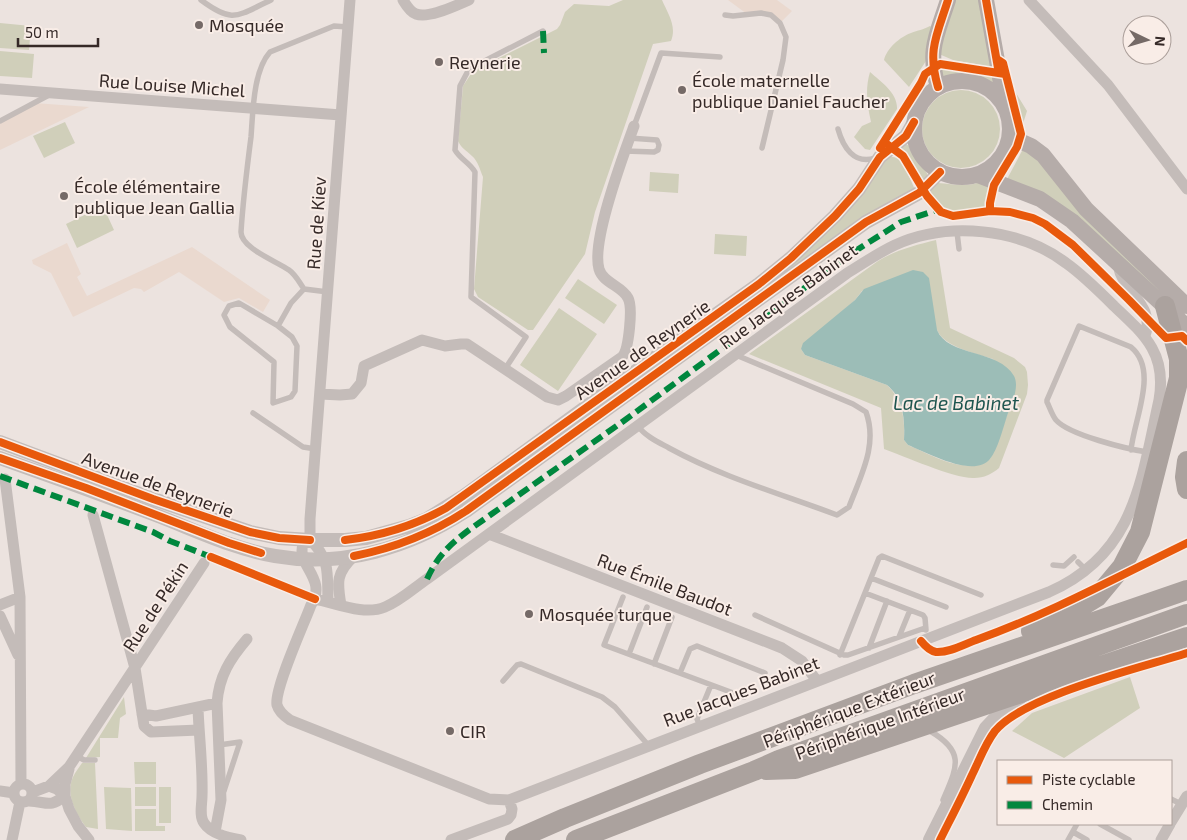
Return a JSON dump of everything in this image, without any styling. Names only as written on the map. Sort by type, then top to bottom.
[{"type":"highway","points":[[956,669],[1004,641],[1049,624],[1082,607],[1097,597],[1122,567],[1140,532],[1179,378],[1180,304]]},
{"type":"highway","points":[[1187,461],[1185,477],[1187,489]]},
{"type":"highway","name":"Périphérique Extérieur","points":[[515,840],[700,764],[956,669],[999,656],[1187,590]]},
{"type":"highway","name":"Périphérique Intérieur","points":[[576,840],[779,760],[1187,614]]},
{"type":"highway","points":[[754,771],[795,769],[1187,637]]},
{"type":"main road","points":[[938,87],[933,70],[932,56],[948,0]]},
{"type":"main road","points":[[986,0],[1004,105],[1009,118],[1008,146],[999,161],[986,172],[962,178],[940,172],[928,164],[919,151],[914,137],[914,122],[924,99],[938,87],[952,82],[975,82],[995,93],[1004,105]]},
{"type":"main road","points":[[1010,131],[1022,142],[1043,155],[1086,209],[1180,304],[1187,327]]},
{"type":"main road","points":[[978,175],[1040,199],[1072,221],[1118,265],[1180,304]]},
{"type":"street","name":"Rue de Kiev","points":[[310,540],[310,519],[350,0]]},
{"type":"street","points":[[403,0],[409,9],[416,14],[425,15],[469,0]]},
{"type":"street","points":[[1029,0],[1108,85],[1187,189]]},
{"type":"street","name":"Rue Louise Michel","points":[[0,90],[342,114]]},
{"type":"street","name":"Avenue de Reynerie","points":[[0,442],[152,499],[250,532],[279,538],[345,540],[366,538],[427,519],[464,496],[759,284],[791,258],[822,230],[859,189],[880,157],[906,136],[914,122]]},
{"type":"street","points":[[320,394],[352,394],[361,383],[364,366],[422,340],[445,346],[467,344],[546,397],[558,400],[598,375],[625,354],[630,305],[628,297],[603,276],[599,271],[598,262],[601,227],[634,126]]},
{"type":"street","name":"Avenue de Reynerie","points":[[0,458],[86,488],[229,543],[274,556],[304,560],[326,560],[379,551],[423,536],[466,511],[866,222],[919,193],[940,172]]},
{"type":"street","name":"Rue Jacques Babinet","points":[[957,232],[1004,235],[1025,242],[1066,262],[1145,336],[1152,346],[1161,371],[1162,386],[1135,501],[1128,518],[1111,545],[1082,566],[1062,587],[926,633],[817,681],[509,800],[489,799],[290,720],[282,714],[278,707],[278,689],[311,606],[316,599],[360,609],[374,610],[384,607],[490,534],[846,274],[895,244],[926,235],[957,232]]},
{"type":"street","name":"Rue Jacques Babinet","points":[[1118,265],[1122,279],[1142,305],[1147,316],[1149,323],[1145,336]]},
{"type":"street","points":[[5,479],[20,597],[23,794],[12,840]]},
{"type":"street","points":[[92,515],[135,668],[144,726],[151,732],[199,730]]},
{"type":"street","name":"Rue Émile Baudot","points":[[490,534],[782,648],[802,661],[817,681]]},
{"type":"street","points":[[316,599],[315,582],[304,560],[302,549],[303,545],[310,540],[319,548],[326,560],[328,601]]},
{"type":"street","points":[[341,605],[339,576],[344,566],[354,556]]},
{"type":"street","name":"Rue de Pékin","points":[[49,786],[69,767],[77,756],[204,563]]},
{"type":"street","points":[[0,605],[20,597]]},
{"type":"street","points":[[0,616],[20,658]]},
{"type":"street","points":[[215,832],[221,800],[218,745],[218,687],[232,657],[247,638]]},
{"type":"street","points":[[929,840],[986,728],[1007,707],[1045,685]]},
{"type":"street","points":[[142,714],[156,716],[217,704]]},
{"type":"street","points":[[198,708],[202,795],[201,817],[204,824],[215,832],[235,840]]},
{"type":"street","points":[[69,767],[65,784],[65,796],[78,826],[89,840]]},
{"type":"street","points":[[23,794],[49,786],[57,789],[65,796]]},
{"type":"street","points":[[0,791],[23,794],[51,804],[55,804],[65,796]]},
{"type":"street","points":[[1172,818],[1180,799]]},
{"type":"street","points":[[451,840],[508,819],[512,809],[509,800]]},
{"type":"street","points":[[1161,840],[1169,825]]},
{"type":"lane","points":[[201,0],[219,13],[232,17],[271,0]]},
{"type":"lane","points":[[725,15],[760,13],[771,15],[780,23],[786,37],[783,60],[762,148]]},
{"type":"lane","points":[[328,292],[304,289],[295,276],[287,269],[244,242],[241,237],[252,109],[265,58],[270,52],[334,26],[348,27]]},
{"type":"lane","points":[[505,369],[526,337],[471,297],[475,172],[455,150],[460,86],[469,69],[543,31]]},
{"type":"lane","points":[[634,126],[661,53],[720,57]]},
{"type":"lane","points":[[0,121],[52,93]]},
{"type":"lane","points":[[838,129],[841,140],[849,153],[862,159],[871,160],[880,157]]},
{"type":"lane","points":[[625,151],[654,152],[658,150],[659,145],[656,140],[630,138]]},
{"type":"lane","points":[[957,232],[959,249]]},
{"type":"lane","points":[[278,326],[291,303],[304,289]]},
{"type":"lane","points":[[239,303],[278,326],[292,337],[297,346],[295,391],[291,398],[272,403],[274,362],[230,327],[224,315],[229,306],[239,303]]},
{"type":"lane","points":[[1131,450],[1143,390],[1145,374],[1143,362],[1138,353],[1131,348],[1079,326],[1047,402],[1056,420],[1066,427],[1111,445],[1131,450],[1147,452]]},
{"type":"lane","points":[[638,426],[658,442],[684,456],[733,477],[837,515],[843,512],[849,507],[870,447],[871,425],[866,412],[852,404],[736,355]]},
{"type":"lane","points":[[253,413],[303,447],[316,449]]},
{"type":"lane","points":[[840,655],[870,578],[879,558],[882,556],[981,595]]},
{"type":"lane","points":[[1053,565],[1064,566],[1074,557]]},
{"type":"lane","points":[[870,578],[946,607]]},
{"type":"lane","points":[[755,615],[840,655],[848,656],[899,637],[926,633],[923,615],[864,593]]},
{"type":"lane","points":[[623,598],[604,645],[744,697]]},
{"type":"lane","points":[[869,648],[887,601]]},
{"type":"lane","points":[[629,654],[647,607]]},
{"type":"lane","points":[[899,637],[910,610]]},
{"type":"lane","points":[[654,664],[672,617]]},
{"type":"lane","points":[[680,673],[690,649],[697,646],[765,673]]},
{"type":"lane","points":[[503,681],[520,664],[602,697],[615,707],[649,746]]},
{"type":"lane","points":[[700,726],[697,719],[710,685]]},
{"type":"lane","points":[[929,840],[956,766],[951,746],[930,731]]},
{"type":"lane","points":[[218,745],[240,742],[221,800]]},
{"type":"lane","points":[[77,756],[84,760],[95,760]]},
{"type":"lane","points":[[1068,840],[1076,825]]},
{"type":"lane","points":[[1102,825],[1130,840]]},
{"type":"lane","points":[[1072,832],[1087,840]]},
{"type":"green space","points":[[623,0],[662,0],[671,20],[673,36],[671,41],[653,44],[595,212],[585,254],[533,330],[528,330],[478,297],[474,289],[483,177],[476,160],[458,141],[463,86],[473,71],[557,29],[565,12],[574,4],[609,6]]},
{"type":"green space","points":[[954,0],[979,0],[992,67],[953,60],[939,54]]},
{"type":"green space","points":[[0,23],[31,26],[29,50],[0,48]]},
{"type":"green space","points":[[930,26],[934,28],[926,61],[909,87],[884,60],[888,51],[898,40]]},
{"type":"green space","points":[[0,51],[34,54],[32,78],[0,76]]},
{"type":"green space","points":[[941,66],[994,74],[993,85],[978,77],[968,75],[958,75],[943,79]]},
{"type":"green space","points":[[870,72],[892,93],[897,103],[897,109],[870,150],[865,149],[854,137],[862,126],[871,122],[867,97],[867,84]]},
{"type":"green space","points":[[1008,80],[1027,111],[1021,130],[1019,123]]},
{"type":"green space","points":[[953,90],[969,90],[983,96],[994,107],[1000,121],[1000,137],[994,151],[983,162],[969,168],[953,168],[939,162],[928,151],[922,137],[922,121],[928,107],[939,96]]},
{"type":"green space","points":[[65,122],[75,143],[44,158],[33,136]]},
{"type":"green space","points":[[906,144],[928,176],[921,183],[906,157],[898,148]]},
{"type":"green space","points":[[1023,149],[1029,152],[1163,290],[1160,293],[1006,181]]},
{"type":"green space","points":[[888,156],[898,158],[906,169],[915,190],[615,399],[610,392],[752,291]]},
{"type":"green space","points":[[650,172],[679,174],[678,193],[649,191]]},
{"type":"green space","points":[[982,181],[991,187],[987,208],[960,212],[947,211],[935,201],[929,192],[938,183],[966,185]]},
{"type":"green space","points":[[103,206],[114,230],[77,248],[66,224]]},
{"type":"green space","points":[[715,234],[747,236],[746,256],[714,254]]},
{"type":"green space","points":[[936,240],[950,328],[1014,358],[1025,367],[1027,372],[1027,394],[999,468],[991,474],[981,477],[974,478],[955,475],[884,449],[881,408],[749,354],[878,261],[899,251]],"holes":[[[869,288],[937,330],[946,341],[970,352],[993,359],[1014,397],[990,459],[980,464],[959,465],[908,445],[904,440],[904,425],[900,403],[887,385],[805,355],[801,349],[855,300],[862,291]]]},
{"type":"green space","points":[[578,279],[617,305],[604,324],[565,298]]},
{"type":"green space","points":[[559,308],[597,334],[558,391],[520,365]]},
{"type":"green space","points":[[1130,677],[1140,708],[1064,758],[1012,731],[1032,713]]},
{"type":"green space","points":[[124,697],[126,714],[120,718],[118,738],[100,738],[100,757],[86,758]]},
{"type":"green space","points":[[134,762],[156,762],[156,784],[135,784]]},
{"type":"green space","points":[[82,763],[95,763],[98,829],[86,827],[75,810],[71,797],[71,783]]},
{"type":"green space","points":[[104,787],[131,788],[132,831],[106,829]]},
{"type":"green space","points":[[135,787],[156,787],[156,806],[135,806]]},
{"type":"green space","points":[[159,787],[171,787],[171,823],[159,823]]},
{"type":"green space","points":[[135,809],[156,809],[156,826],[165,826],[165,831],[135,831]]},
{"type":"shaded area","points":[[728,0],[777,0],[792,11],[780,23],[771,15],[747,14]]},
{"type":"shaded area","points":[[34,103],[89,107],[0,150],[0,121]]},
{"type":"shaded area","points":[[67,243],[81,274],[77,277],[87,296],[192,247],[270,300],[263,312],[239,298],[224,302],[179,272],[144,292],[141,289],[134,288],[73,317],[51,273],[33,264],[32,260]]},
{"type":"water","name":"Lac de Babinet","points":[[913,270],[923,272],[929,278],[937,330],[943,339],[952,345],[997,361],[1007,367],[1016,380],[1014,396],[998,444],[990,459],[983,464],[973,466],[950,462],[908,445],[904,440],[904,418],[900,403],[887,385],[805,355],[801,349],[803,343],[855,300],[864,289]]},
{"type":"marked path","points":[[543,31],[544,53]]},
{"type":"marked path","points":[[427,579],[444,552],[469,530],[625,420],[852,253],[901,222],[934,211]]},
{"type":"marked path","points":[[0,476],[153,532],[170,541],[211,557]]},
{"type":"cycle path","points":[[938,87],[933,63],[933,52],[948,0]]},
{"type":"cycle path","points":[[986,0],[998,68]]},
{"type":"cycle path","points":[[990,211],[994,185],[1017,147],[1021,134],[1003,63],[997,59]]},
{"type":"cycle path","points":[[880,148],[925,74],[940,64],[1005,74]]},
{"type":"cycle path","points":[[345,540],[397,529],[422,520],[446,508],[759,284],[791,258],[835,216],[859,189],[880,157],[906,136],[914,122]]},
{"type":"cycle path","points":[[884,142],[903,156],[927,196],[941,212],[953,216],[990,211],[1010,212],[1033,218],[1045,224],[1073,245],[1166,338],[1182,336],[1187,341]]},
{"type":"cycle path","points":[[354,556],[384,549],[412,539],[440,527],[466,511],[866,222],[919,193],[940,172]]},
{"type":"cycle path","points":[[0,442],[153,499],[250,532],[279,538],[310,540]]},
{"type":"cycle path","points":[[0,458],[86,488],[229,543],[261,553]]},
{"type":"cycle path","points":[[921,641],[932,651],[936,652],[957,648],[1030,619],[1187,543]]},
{"type":"cycle path","points":[[211,557],[315,599]]},
{"type":"cycle path","points":[[940,840],[988,741],[995,731],[1010,718],[1057,694],[1187,653]]},
{"type":"place","name":"Mosquée","points":[[199,25]]},
{"type":"place","name":"Reynerie","points":[[439,62]]},
{"type":"place","name":"École maternelle publique Daniel Faucher","points":[[682,90]]},
{"type":"place","name":"École élémentaire publique Jean Gallia","points":[[64,196]]},
{"type":"place","name":"Mosquée turque","points":[[529,614]]},
{"type":"place","name":"CIR","points":[[450,731]]}]
